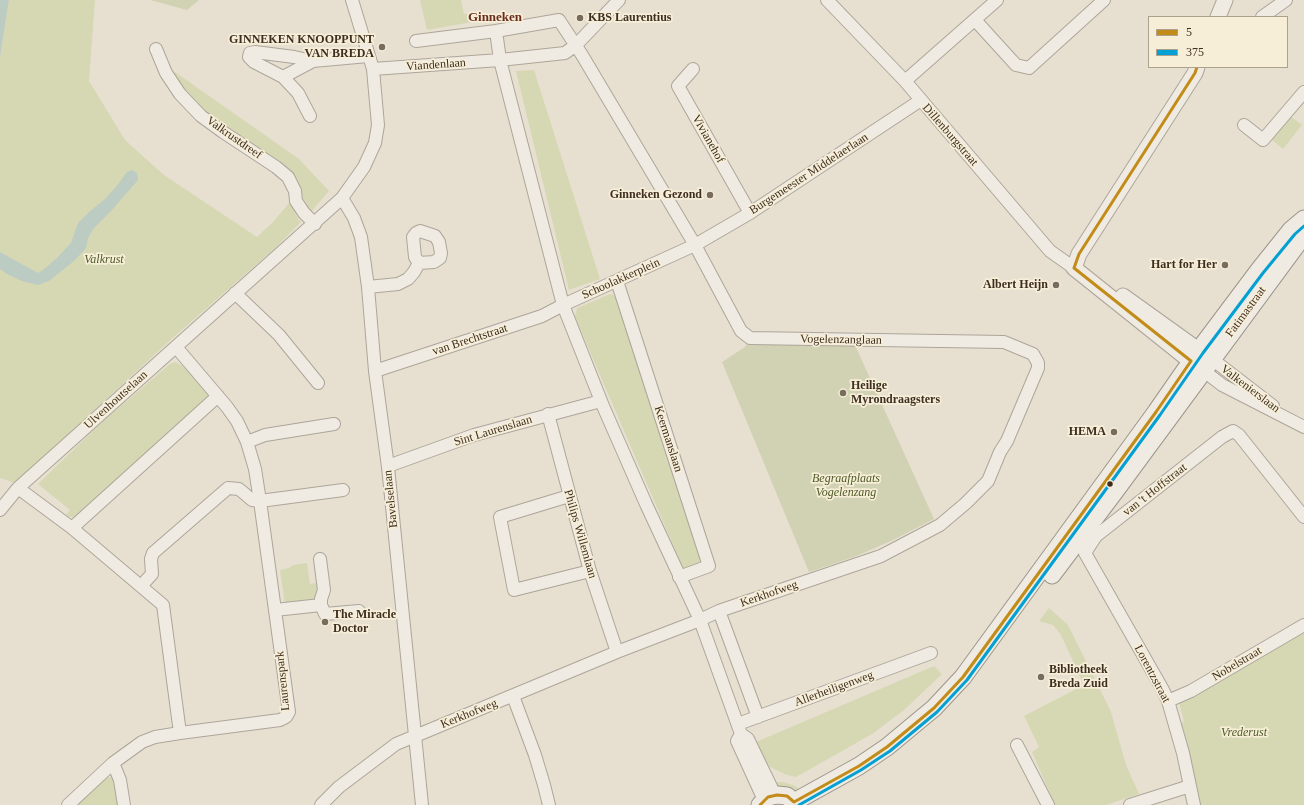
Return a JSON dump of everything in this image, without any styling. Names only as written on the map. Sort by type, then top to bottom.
[{"type":"main road","name":"Fatimastraat","points":[[1201,360],[1259,270],[1291,230],[1304,219]]},
{"type":"main road","name":"Fatimastraat","points":[[1201,360],[1304,235]]},
{"type":"main road","points":[[766,800],[786,796],[801,804],[877,767],[908,744],[940,715],[970,683],[1116,490],[1201,360]]},
{"type":"street","name":"Ulvenhoutselaan","points":[[0,510],[18,488],[235,293],[315,224],[342,198],[364,167],[375,144],[378,125],[373,69],[352,0]]},
{"type":"street","name":"Viandenlaan","points":[[373,69],[558,55],[565,53],[576,45],[619,0]]},
{"type":"street","name":"Dillenburgstraat","points":[[827,0],[905,81],[1050,251],[1074,268]]},
{"type":"street","points":[[905,81],[997,0]]},
{"type":"street","points":[[975,20],[1016,65],[1029,68],[1104,0]]},
{"type":"street","points":[[1219,16],[1225,0]]},
{"type":"street","points":[[1263,16],[1286,0]]},
{"type":"street","name":"Viandenlaan","points":[[416,41],[496,31],[559,20],[576,45]]},
{"type":"street","points":[[496,31],[500,60],[563,305],[601,401],[679,577],[700,620],[740,729],[748,739],[769,786],[766,800]]},
{"type":"street","points":[[576,45],[656,176],[695,245]]},
{"type":"street","name":"Valkrustdreef","points":[[156,49],[166,73],[180,94],[206,119],[276,166],[288,177],[295,191],[296,201],[304,213],[315,224]]},
{"type":"street","points":[[310,116],[298,93],[283,77],[254,62],[249,57],[250,53],[255,52],[313,61],[368,56]]},
{"type":"street","points":[[283,77],[313,61]]},
{"type":"street","points":[[1197,68],[1195,73],[1079,254],[1074,268],[1095,285],[1201,360]]},
{"type":"street","name":"Vivianehof","points":[[693,69],[678,86],[750,212]]},
{"type":"street","points":[[1244,125],[1263,140],[1304,92]]},
{"type":"street","name":"Burgemeester Middelaerlaan","points":[[695,245],[750,212],[921,100]]},
{"type":"street","name":"Bavelselaan","points":[[342,198],[354,218],[361,237],[368,287],[375,371],[388,466],[422,805]]},
{"type":"street","name":"Schoolakkerplein","points":[[563,305],[617,282],[695,245]]},
{"type":"street","name":"Vogelenzanglaan","points":[[695,245],[742,331],[750,338],[1004,342],[1034,354],[1036,359]]},
{"type":"street","points":[[368,287],[398,284],[408,279],[419,263]]},
{"type":"street","name":"Keermanslaan","points":[[617,282],[708,566],[679,577]]},
{"type":"street","points":[[235,293],[279,336],[318,383]]},
{"type":"street","name":"van Brechtstraat","points":[[375,371],[542,316],[563,305]]},
{"type":"street","name":"Laurenspark","points":[[68,805],[113,763],[142,742],[155,737],[180,733],[280,720],[286,717],[289,712],[260,501],[255,469],[247,442],[237,421],[218,396],[176,347]]},
{"type":"street","name":"Kerkhofweg","points":[[321,805],[339,787],[396,744],[719,611],[881,556],[940,525],[966,503],[988,481],[1038,368],[1036,359]]},
{"type":"street","name":"Valkenierslaan","points":[[1201,360],[1304,427]]},
{"type":"street","points":[[72,528],[218,396]]},
{"type":"street","name":"Sint Laurenslaan","points":[[388,466],[474,435],[601,401]]},
{"type":"street","name":"Philips Willemlaan","points":[[548,414],[590,571],[617,652]]},
{"type":"street","points":[[247,442],[264,435],[334,424]]},
{"type":"street","name":"van 't Hoffstraat","points":[[1085,553],[1096,536],[1233,431],[1239,435],[1304,517]]},
{"type":"street","points":[[18,488],[72,528],[163,605],[180,733]]},
{"type":"street","points":[[141,586],[152,574],[151,560],[153,554],[228,488],[238,489],[252,500],[260,501],[343,490]]},
{"type":"street","points":[[569,496],[500,517],[514,590],[590,571]]},
{"type":"street","name":"Lorentzstraat","points":[[1085,553],[1168,701],[1183,753],[1194,805]]},
{"type":"street","points":[[320,559],[324,590],[321,605],[325,614],[359,611]]},
{"type":"street","points":[[275,610],[321,605]]},
{"type":"street","points":[[719,611],[758,717]]},
{"type":"street","name":"Nobelstraat","points":[[1168,701],[1191,691],[1304,625]]},
{"type":"street","name":"Allerheiligenweg","points":[[740,729],[758,717],[931,654]]},
{"type":"street","points":[[513,696],[544,785],[549,805]]},
{"type":"street","points":[[1017,745],[1048,805]]},
{"type":"street","points":[[113,763],[120,780],[124,805]]},
{"type":"street","points":[[1130,805],[1190,786]]},
{"type":"green space","name":"Valkrust","points":[[9,0],[95,0],[89,81],[125,140],[164,175],[257,237],[273,222],[290,202],[301,222],[274,249],[176,335],[15,483],[0,478],[0,57]]},
{"type":"green space","points":[[150,0],[199,0],[187,10]]},
{"type":"green space","points":[[420,0],[461,0],[464,14],[470,14],[472,22],[427,30]]},
{"type":"green space","points":[[534,70],[600,279],[569,290],[516,71]]},
{"type":"green space","points":[[175,72],[299,159],[329,191],[311,212],[300,192],[297,179],[290,170],[217,123],[199,109],[170,75]]},
{"type":"green space","points":[[1289,115],[1302,125],[1283,149],[1271,139]]},
{"type":"green space","points":[[610,294],[614,295],[617,299],[701,562],[699,565],[686,570],[683,568],[575,317],[577,308]]},
{"type":"green space","name":"Begraafplaats Vogelenzang","points":[[749,339],[854,343],[934,519],[893,540],[854,557],[809,572],[722,362],[745,347]]},
{"type":"green space","points":[[175,362],[183,366],[210,396],[78,515],[71,517],[66,515],[70,510],[38,484],[102,422],[170,364]]},
{"type":"green space","points":[[307,563],[310,584],[320,582],[321,591],[314,602],[285,605],[280,570],[289,568],[293,565]]},
{"type":"green space","points":[[1049,608],[1068,625],[1111,712],[1126,765],[1139,794],[1106,805],[1055,805],[1032,752],[1039,747],[1024,716],[1084,685],[1061,635],[1053,625],[1039,621]]},
{"type":"green space","name":"Vrederust","points":[[1304,629],[1304,805],[1201,805],[1180,723],[1184,722],[1179,702]]},
{"type":"green space","points":[[934,666],[942,674],[904,710],[872,734],[796,777],[787,775],[770,767],[764,759],[756,742]]},
{"type":"green space","points":[[111,777],[114,780],[120,805],[76,805],[105,778]]},
{"type":"green space","points":[[773,782],[783,782],[793,785],[803,791],[802,794],[780,789]]},
{"type":"shaded area","points":[[0,0],[9,0],[0,57]]},
{"type":"shaded area","points":[[132,170],[137,173],[138,180],[94,228],[88,238],[86,248],[74,261],[49,281],[38,285],[22,281],[0,269],[0,252],[38,273],[43,270],[71,243],[78,223],[105,199],[127,172]]},
{"type":"transit line","name":"5","points":[[1074,268],[1079,254],[1195,73],[1197,68]]},
{"type":"transit line","name":"375","points":[[799,805],[861,770],[890,751],[937,712],[967,680],[1160,415],[1203,353],[1263,273],[1295,234],[1304,226]]},
{"type":"transit line","name":"5","points":[[760,805],[768,797],[777,795],[787,796],[794,802],[859,766],[887,747],[934,708],[963,677],[1156,412],[1191,361],[1074,268]]},
{"type":"place","name":"KBS Laurentius","points":[[580,18]]},
{"type":"place","name":"GINNEKEN KNOOPPUNT VAN BREDA","points":[[382,47]]},
{"type":"place","name":"Ginneken Gezond","points":[[710,195]]},
{"type":"place","name":"Hart for Her","points":[[1225,265]]},
{"type":"place","name":"Albert Heijn","points":[[1056,285]]},
{"type":"place","name":"Heilige Myrondraagsters","points":[[843,393]]},
{"type":"place","name":"HEMA","points":[[1114,432]]},
{"type":"place","name":"The Miracle Doctor","points":[[325,622]]},
{"type":"place","name":"Bibliotheek Breda Zuid","points":[[1041,677]]},
{"type":"district","name":"Ginneken","points":[[495,18]]}]
